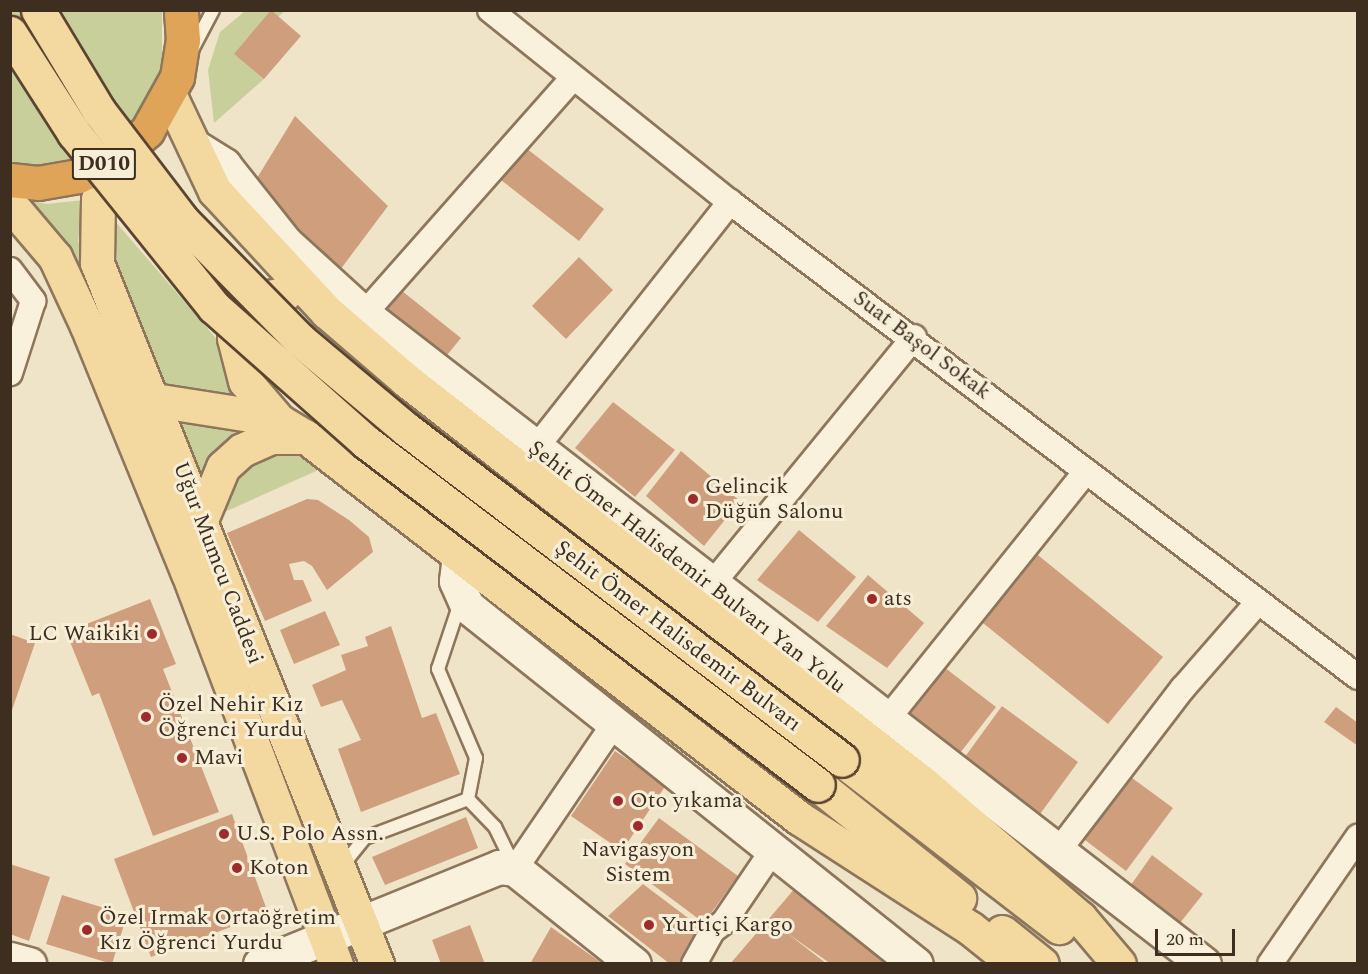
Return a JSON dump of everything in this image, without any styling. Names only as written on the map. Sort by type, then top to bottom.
[{"type":"highway","name":"D010","points":[[10,180],[38,183],[78,176],[115,159],[147,131],[173,86],[183,40],[180,10]]},
{"type":"main road","name":"Şehit Ömer Halisdemir Bulvarı","points":[[38,10],[99,111],[182,220],[300,340],[406,429],[1108,963]]},
{"type":"main road","name":"Şehit Ömer Halisdemir Bulvarı","points":[[10,33],[74,133],[214,307],[366,442],[818,785],[1042,963]]},
{"type":"main road","name":"Şehit Ömer Halisdemir Bulvarı","points":[[173,86],[194,146],[215,191],[327,312],[406,380],[924,784],[1080,918],[1119,963]]},
{"type":"main road","name":"Uğur Mumcu Caddesi","points":[[115,159],[98,199],[97,263],[155,402],[377,963]]},
{"type":"main road","name":"Uğur Mumcu Caddesi","points":[[10,204],[55,257],[117,394],[330,950]]},
{"type":"main road","name":"Şehit Ömer Halisdemir Bulvarı","points":[[327,312],[283,293],[251,300],[241,310],[234,338],[245,381],[292,429],[799,818],[970,928],[1015,963]]},
{"type":"main road","points":[[117,394],[292,429]]},
{"type":"main road","points":[[201,520],[224,467],[242,450],[292,429]]},
{"type":"street","name":"Suat Başol Sokak","points":[[490,10],[572,79],[730,202],[914,337],[1086,471],[1358,677]]},
{"type":"street","points":[[364,314],[572,79]]},
{"type":"street","name":"Şehit Ömer Halisdemir Bulvarı Yan Yolu","points":[[194,146],[224,165],[285,242],[364,314],[886,721],[1059,850],[1204,963]]},
{"type":"street","points":[[535,449],[730,202]]},
{"type":"street","points":[[10,270],[33,301],[10,373]]},
{"type":"street","points":[[712,584],[914,337]]},
{"type":"street","points":[[886,721],[1086,471]]},
{"type":"street","points":[[459,556],[456,581],[461,599],[614,724],[916,963]]},
{"type":"street","points":[[1059,850],[1183,688],[1258,602]]},
{"type":"street","points":[[515,869],[614,724]]},
{"type":"street","points":[[1270,963],[1358,837]]},
{"type":"street","points":[[694,963],[712,931],[724,922],[773,850]]},
{"type":"street","points":[[260,963],[330,950],[363,923],[488,869],[515,869],[634,963]]},
{"type":"street","points":[[10,959],[29,963]]},
{"type":"lane","points":[[173,86],[213,10]]},
{"type":"lane","points":[[461,599],[438,669],[476,758],[468,799]]},
{"type":"lane","points":[[339,869],[365,838],[468,799]]},
{"type":"lane","points":[[468,799],[495,827],[515,869]]},
{"type":"green space","points":[[10,11],[162,11],[162,71],[148,105],[119,140],[56,169],[11,168]]},
{"type":"green space","points":[[245,11],[285,11],[278,17],[264,79],[214,123],[208,70],[220,32]]},
{"type":"green space","points":[[29,200],[46,204],[84,200],[78,241],[130,377],[120,367],[73,254]]},
{"type":"green space","points":[[114,220],[221,344],[249,405],[158,388],[112,271],[106,233]]},
{"type":"green space","points":[[176,419],[249,426],[201,480]]},
{"type":"green space","points":[[290,444],[325,467],[218,515],[236,464]]},
{"type":"building","points":[[271,10],[301,36],[264,79],[234,54]]},
{"type":"building","points":[[295,116],[388,206],[340,270],[254,183]]},
{"type":"building","points":[[526,148],[604,209],[579,241],[501,180]]},
{"type":"building","points":[[579,257],[613,290],[566,339],[532,306]]},
{"type":"building","points":[[397,287],[461,338],[435,370],[372,320]]},
{"type":"building","points":[[613,402],[675,450],[635,497],[575,448]]},
{"type":"building","name":"Gelincik Düğün Salonu","points":[[681,451],[740,501],[704,546],[646,496]]},
{"type":"building","points":[[307,499],[318,500],[349,520],[369,537],[373,552],[327,590],[312,566],[304,561],[289,564],[294,580],[303,580],[312,601],[265,621],[227,533]]},
{"type":"building","points":[[799,530],[856,577],[818,622],[757,580]]},
{"type":"building","points":[[1033,551],[1163,657],[1108,724],[978,619]]},
{"type":"building","name":"ats","points":[[868,575],[924,623],[887,668],[826,626]]},
{"type":"building","points":[[150,599],[176,664],[163,669],[219,812],[153,836],[99,693],[92,696],[66,632]]},
{"type":"building","points":[[325,611],[340,645],[294,664],[280,630]]},
{"type":"building","points":[[391,626],[422,718],[436,713],[460,774],[361,812],[338,749],[361,740],[342,700],[321,707],[312,685],[346,670],[341,655],[368,646],[365,637]]},
{"type":"building","points":[[10,634],[35,643],[11,713],[10,713]]},
{"type":"building","points":[[940,664],[996,707],[953,762],[897,720]]},
{"type":"building","points":[[1002,706],[1078,762],[1035,821],[959,765]]},
{"type":"building","points":[[1336,707],[1358,723],[1358,746],[1324,722]]},
{"type":"building","name":"Oto yıkama","points":[[615,751],[666,785],[622,851],[571,816]]},
{"type":"building","points":[[1128,775],[1173,808],[1126,871],[1081,837]]},
{"type":"building","points":[[232,814],[268,913],[151,957],[114,859]]},
{"type":"building","points":[[466,817],[478,848],[385,885],[372,857]]},
{"type":"building","points":[[659,818],[738,876],[704,923],[625,864]]},
{"type":"building","points":[[1152,855],[1203,894],[1176,928],[1126,892]]},
{"type":"building","points":[[10,864],[50,877],[29,941],[10,934]]},
{"type":"building","points":[[643,884],[708,933],[688,964],[670,964],[608,916]]},
{"type":"building","points":[[796,887],[894,964],[831,964],[787,933],[827,964],[730,964]]},
{"type":"building","name":"Özel Irmak Ortaöğretim Kız Öğrenci Yurdu","points":[[62,895],[127,915],[112,964],[46,944]]},
{"type":"building","points":[[470,925],[485,964],[441,964],[432,940]]},
{"type":"building","points":[[551,927],[603,964],[530,964]]},
{"type":"place","name":"Gelincik Düğün Salonu","points":[[693,499]]},
{"type":"place","name":"ats","points":[[872,599]]},
{"type":"place","name":"LC Waikiki","points":[[152,634]]},
{"type":"place","name":"Özel Nehir Kız Öğrenci Yurdu","points":[[146,717]]},
{"type":"place","name":"Mavi","points":[[182,758]]},
{"type":"place","name":"Oto yıkama","points":[[618,801]]},
{"type":"place","name":"Navigasyon Sistem","points":[[638,826]]},
{"type":"place","name":"U.S. Polo Assn.","points":[[224,834]]},
{"type":"place","name":"Koton","points":[[237,868]]},
{"type":"place","name":"Yurtiçi Kargo","points":[[649,925]]},
{"type":"place","name":"Özel Irmak Ortaöğretim Kız Öğrenci Yurdu","points":[[87,930]]}]
